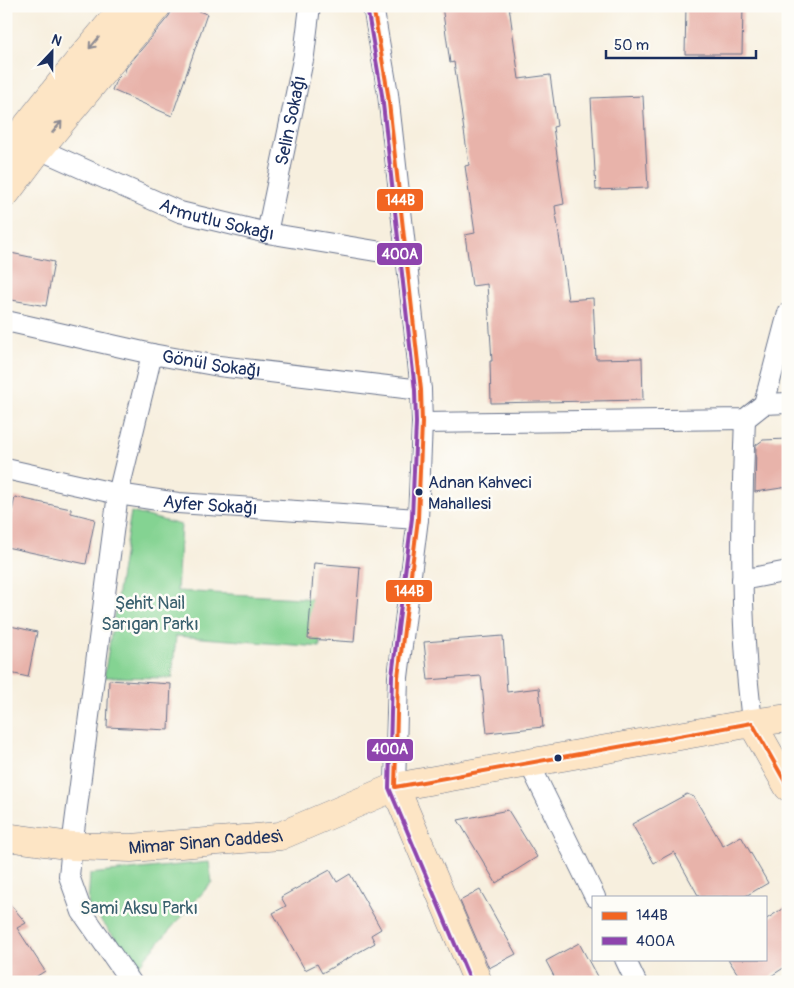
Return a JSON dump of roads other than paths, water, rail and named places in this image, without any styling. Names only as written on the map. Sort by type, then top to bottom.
[{"type":"street","points":[[6,152],[125,6]]},
{"type":"street","points":[[6,194],[39,149],[157,6]]},
{"type":"street","name":"Selin Sokağı","points":[[267,233],[304,56],[310,6]]},
{"type":"street","points":[[373,6],[388,94],[421,390],[422,423],[418,519],[398,677],[395,787],[478,982]]},
{"type":"street","name":"Armutlu Sokağı","points":[[39,149],[180,212],[267,233],[406,256]]},
{"type":"street","points":[[764,404],[788,313]]},
{"type":"street","name":"Gönül Sokağı","points":[[6,321],[152,354],[219,366],[421,390]]},
{"type":"street","points":[[131,982],[82,912],[69,876],[118,494],[152,354]]},
{"type":"street","points":[[422,423],[745,419],[764,404],[788,403]]},
{"type":"street","points":[[745,419],[742,580],[746,659],[752,723],[788,787]]},
{"type":"street","name":"Ayfer Sokağı","points":[[6,469],[118,494],[178,503],[418,519]]},
{"type":"street","points":[[742,580],[788,571]]},
{"type":"street","points":[[752,723],[788,718]]},
{"type":"street","name":"Mimar Sinan Caddesi","points":[[6,836],[72,846],[131,848],[280,836],[395,787],[752,723]]},
{"type":"street","points":[[530,763],[594,896]]},
{"type":"street","points":[[625,960],[636,982]]},
{"type":"place","name":"Adnan Kahveci Mahallesi","points":[[419,492]]},
{"type":"park label","name":"Şehit Nail Sarıgan Parkı","points":[[150,613]]},
{"type":"park label","name":"Sami Aksu Parkı","points":[[139,908]]}]
